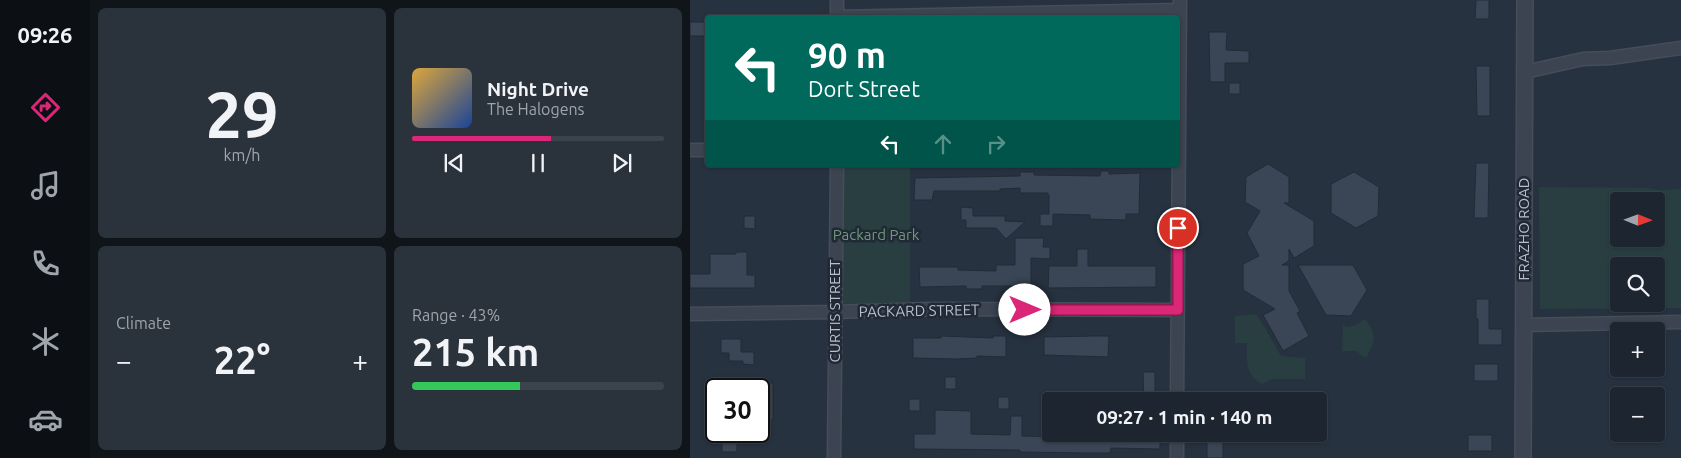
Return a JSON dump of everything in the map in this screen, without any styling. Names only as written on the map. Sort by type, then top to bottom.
[{"type":"street","points":[[837,0],[837,15]]},
{"type":"street","name":"FRAZHO ROAD","points":[[1523,458],[1525,0]]},
{"type":"street","points":[[894,15],[1180,5]]},
{"type":"street","points":[[1525,72],[1583,60],[1681,48]]},
{"type":"street","points":[[690,150],[705,150]]},
{"type":"street","name":"CURTIS STREET","points":[[834,458],[837,167]]},
{"type":"street","points":[[1177,392],[1178,167]]},
{"type":"street","name":"PACKARD STREET","points":[[690,314],[929,309],[1178,310]]},
{"type":"street","points":[[1523,325],[1681,322]]},
{"type":"street","points":[[1177,442],[1177,458]]},
{"type":"green space","name":"Packard Park","points":[[843,167],[910,167],[910,306],[843,306]]},
{"type":"green space","points":[[1539,187],[1681,189],[1681,308],[1665,308],[1665,257],[1610,257],[1610,309],[1540,309]]},
{"type":"green space","points":[[1255,314],[1281,356],[1305,358],[1305,379],[1272,379],[1262,384],[1252,377],[1248,367],[1247,343],[1235,343],[1235,316]]},
{"type":"green space","points":[[1365,319],[1372,330],[1374,338],[1367,357],[1363,357],[1357,351],[1342,351],[1343,325],[1349,327]]},
{"type":"building","points":[[1476,0],[1489,0],[1489,19],[1475,19]]},
{"type":"building","points":[[690,22],[705,22],[705,36],[690,36]]},
{"type":"building","points":[[1209,32],[1227,32],[1226,50],[1249,51],[1249,63],[1225,63],[1225,82],[1210,82]]},
{"type":"building","points":[[1476,66],[1490,66],[1490,116],[1477,116]]},
{"type":"building","points":[[1229,83],[1240,83],[1240,94],[1229,94]]},
{"type":"building","points":[[1476,163],[1489,163],[1488,218],[1474,218]]},
{"type":"building","points":[[1268,164],[1289,177],[1289,203],[1284,203],[1314,221],[1314,246],[1294,258],[1289,249],[1289,261],[1282,265],[1289,265],[1289,291],[1300,311],[1297,313],[1309,336],[1283,351],[1263,315],[1275,309],[1243,290],[1243,264],[1259,256],[1247,233],[1260,211],[1245,202],[1246,177]]},
{"type":"building","points":[[1101,171],[1109,171],[1109,174],[1140,173],[1139,214],[1126,214],[1126,220],[1090,219],[1090,215],[1053,214],[1053,226],[1040,226],[1040,214],[1049,214],[1048,193],[1020,193],[1020,188],[1000,189],[1000,191],[934,191],[932,200],[914,200],[915,178],[1020,176],[1020,172],[1034,172],[1034,175],[1100,176]]},
{"type":"building","points":[[1354,172],[1379,187],[1378,216],[1356,228],[1331,213],[1331,184]]},
{"type":"building","points":[[961,207],[973,208],[973,216],[1005,216],[1005,221],[1025,222],[1006,239],[996,228],[966,228],[966,220],[961,220]]},
{"type":"building","points":[[744,216],[755,216],[755,229],[744,228]]},
{"type":"building","points":[[1015,238],[1044,238],[1043,247],[1050,247],[1050,259],[1031,258],[1031,286],[982,286],[982,289],[966,289],[966,286],[920,287],[919,267],[958,267],[958,270],[996,271],[996,265],[1015,265]]},
{"type":"building","points":[[1077,249],[1088,249],[1088,266],[1156,266],[1156,287],[1048,288],[1049,266],[1077,266]]},
{"type":"building","points":[[736,252],[747,252],[747,275],[755,275],[755,288],[690,288],[690,274],[710,274],[710,254],[736,254]]},
{"type":"building","points":[[1298,265],[1353,265],[1367,290],[1351,316],[1326,315]]},
{"type":"building","points":[[1476,299],[1489,299],[1489,329],[1502,329],[1502,345],[1478,345]]},
{"type":"building","points":[[941,336],[993,338],[993,336],[1006,336],[1006,357],[913,358],[913,338],[941,338]]},
{"type":"building","points":[[1109,336],[1108,357],[1044,355],[1044,337]]},
{"type":"building","points":[[721,339],[741,339],[741,352],[754,352],[754,365],[743,364],[743,361],[729,361],[729,353],[721,353]]},
{"type":"building","points":[[1474,364],[1498,364],[1498,381],[1474,381]]},
{"type":"building","points":[[1143,372],[1155,372],[1155,392],[1144,392]]},
{"type":"building","points":[[945,377],[956,377],[956,389],[945,389]]},
{"type":"building","points":[[770,383],[773,383],[773,420],[770,420]]},
{"type":"building","points":[[998,397],[1009,397],[1009,409],[998,409]]},
{"type":"building","points":[[909,399],[920,399],[920,411],[909,411]]},
{"type":"building","points":[[935,410],[971,411],[971,434],[1010,435],[1011,416],[1022,416],[1022,436],[1042,436],[1042,442],[1160,442],[1160,449],[1111,448],[1110,453],[1085,453],[914,449],[914,434],[935,434]]},
{"type":"building","points":[[1468,435],[1492,435],[1492,451],[1468,451]]},
{"type":"building","points":[[1207,442],[1223,442],[1223,458],[1207,458]]},
{"type":"building","points":[[722,443],[737,443],[737,452],[722,452]]},
{"type":"route","points":[[1025,310],[1178,310],[1178,228]]}]
